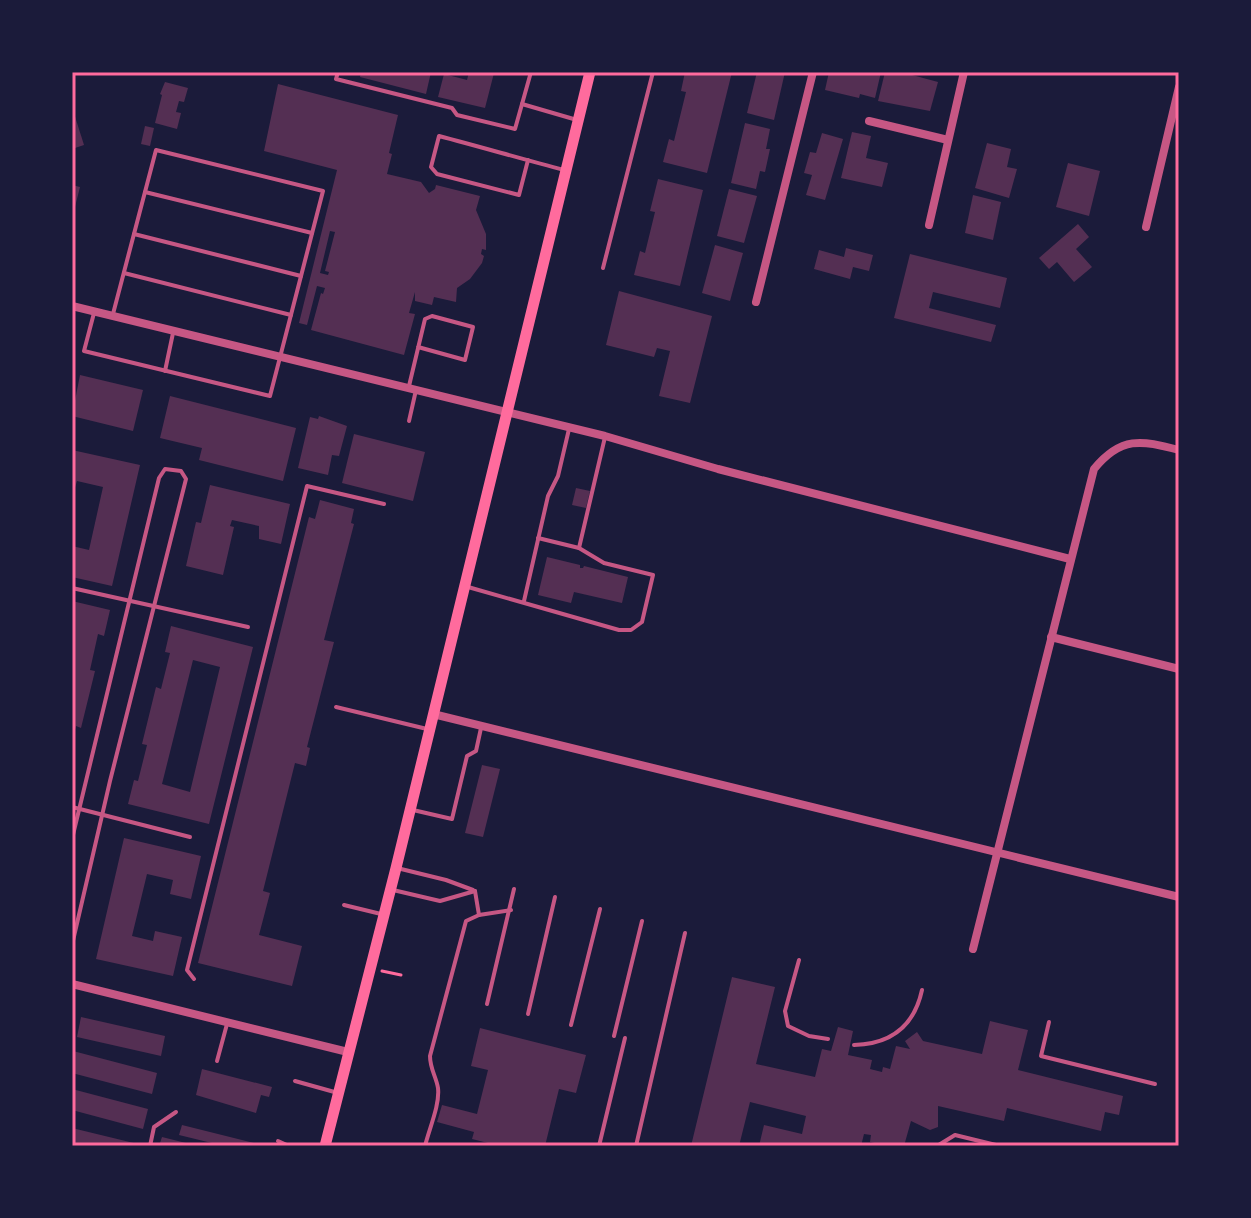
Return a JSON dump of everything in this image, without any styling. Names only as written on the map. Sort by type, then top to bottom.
[{"type":"main road","points":[[325,1146],[590,72]]},
{"type":"street","points":[[756,302],[813,72]]},
{"type":"street","points":[[929,225],[964,72]]},
{"type":"street","points":[[1146,227],[1179,87]]},
{"type":"street","points":[[869,121],[948,140]]},
{"type":"street","points":[[72,306],[605,436],[718,469],[1070,559]]},
{"type":"street","points":[[973,949],[1088,483],[1104,457],[1120,446],[1135,442],[1179,450]]},
{"type":"street","points":[[1051,637],[1179,669]]},
{"type":"street","points":[[433,714],[1179,897]]},
{"type":"street","points":[[72,984],[348,1052]]},
{"type":"lane","points":[[338,72],[336,79],[452,108],[457,115],[515,129],[531,72]]},
{"type":"lane","points":[[603,268],[653,72]]},
{"type":"lane","points":[[522,104],[579,120]]},
{"type":"lane","points":[[528,160],[519,195],[437,174],[431,167],[439,136],[566,170]]},
{"type":"lane","points":[[94,311],[84,351],[270,396],[323,191],[156,150],[112,316]]},
{"type":"lane","points":[[145,192],[312,233]]},
{"type":"lane","points":[[134,234],[301,276]]},
{"type":"lane","points":[[124,273],[291,315]]},
{"type":"lane","points":[[409,421],[418,347],[425,319],[432,316],[473,327],[465,360],[418,347]]},
{"type":"lane","points":[[165,371],[174,331]]},
{"type":"lane","points":[[524,601],[548,496],[558,476],[569,428]]},
{"type":"lane","points":[[579,548],[605,436]]},
{"type":"lane","points":[[72,839],[159,478],[165,469],[181,471],[186,479],[72,945]]},
{"type":"lane","points":[[194,979],[187,970],[307,486],[384,504]]},
{"type":"lane","points":[[464,586],[619,630],[631,630],[642,622],[653,575],[604,563],[579,548],[538,538]]},
{"type":"lane","points":[[72,588],[248,627]]},
{"type":"lane","points":[[336,707],[430,730]]},
{"type":"lane","points":[[410,809],[452,819],[467,756],[476,751],[482,725]]},
{"type":"lane","points":[[72,807],[190,837]]},
{"type":"lane","points":[[396,868],[446,880],[475,891]]},
{"type":"lane","points":[[390,889],[440,901],[475,891]]},
{"type":"lane","points":[[487,1004],[514,889]]},
{"type":"lane","points":[[475,891],[479,915]]},
{"type":"lane","points":[[528,1014],[555,897]]},
{"type":"lane","points":[[344,905],[384,915]]},
{"type":"lane","points":[[571,1025],[600,909]]},
{"type":"lane","points":[[425,1146],[438,1097],[438,1086],[430,1069],[430,1056],[466,921],[479,915],[511,910]]},
{"type":"lane","points":[[614,1036],[642,921]]},
{"type":"lane","points":[[636,1146],[685,933]]},
{"type":"lane","points":[[799,960],[785,1011],[788,1026],[809,1036],[828,1039]]},
{"type":"lane","points":[[854,1045],[873,1045],[891,1036],[918,1009],[922,990]]},
{"type":"lane","points":[[217,1061],[227,1022]]},
{"type":"lane","points":[[1049,1022],[1041,1056],[1155,1084]]},
{"type":"lane","points":[[599,1146],[625,1038]]},
{"type":"lane","points":[[295,1081],[338,1093]]},
{"type":"lane","points":[[150,1146],[154,1127],[176,1112]]},
{"type":"lane","points":[[937,1146],[955,1135],[1000,1146]]},
{"type":"lane","points":[[278,1141],[289,1146]]},
{"type":"path","points":[[370,968],[401,975]]},
{"type":"building","points":[[361,72],[431,72],[426,94],[360,77]]},
{"type":"building","points":[[469,72],[494,73],[485,108],[438,97],[444,74],[467,80]]},
{"type":"building","points":[[685,72],[732,72],[707,173],[663,162],[669,139],[674,141],[686,92],[681,91]]},
{"type":"building","points":[[757,72],[785,72],[774,120],[747,113]]},
{"type":"building","points":[[829,72],[881,72],[875,98],[860,94],[859,98],[825,90]]},
{"type":"building","points":[[885,72],[901,72],[938,82],[930,111],[878,101]]},
{"type":"building","points":[[165,82],[188,88],[184,102],[179,101],[176,112],[181,113],[177,129],[155,123]]},
{"type":"building","points":[[278,84],[398,115],[387,174],[421,182],[429,193],[436,185],[480,196],[476,210],[486,234],[482,263],[470,279],[457,288],[456,302],[434,297],[432,305],[415,301],[415,292],[409,313],[415,314],[404,355],[311,330],[325,288],[317,286],[307,325],[299,323],[337,170],[264,151]],"holes":[[[330,231],[335,232],[325,271],[329,272],[328,275],[320,273]]]},
{"type":"building","points":[[72,107],[84,145],[72,149]]},
{"type":"building","points":[[745,123],[770,129],[765,172],[760,171],[756,189],[731,183]]},
{"type":"building","points":[[145,126],[154,128],[150,146],[141,144]]},
{"type":"building","points":[[852,132],[871,136],[866,158],[888,163],[882,187],[841,178]]},
{"type":"building","points":[[822,133],[843,139],[825,200],[806,195],[812,175],[804,173],[810,152],[816,153]]},
{"type":"building","points":[[987,143],[1011,149],[1007,167],[1017,169],[1009,198],[975,188]]},
{"type":"building","points":[[1068,163],[1100,171],[1089,216],[1056,207]]},
{"type":"building","points":[[658,179],[703,190],[680,286],[634,275],[640,251],[645,253],[655,212],[650,211]]},
{"type":"building","points":[[72,185],[80,187],[75,207],[72,207]]},
{"type":"building","points":[[729,189],[757,196],[744,243],[717,236]]},
{"type":"building","points":[[973,195],[1001,202],[993,240],[965,233]]},
{"type":"building","points":[[1078,224],[1089,237],[1076,249],[1092,267],[1074,282],[1057,262],[1049,269],[1039,258]]},
{"type":"building","points":[[715,245],[743,253],[730,301],[702,293]]},
{"type":"building","points":[[846,248],[873,255],[869,271],[853,267],[850,279],[814,269],[819,250],[844,257]]},
{"type":"building","points":[[910,254],[1007,278],[1000,308],[933,292],[929,308],[996,325],[991,342],[894,318]]},
{"type":"building","points":[[619,291],[712,316],[690,403],[659,396],[670,351],[657,348],[654,357],[606,345]]},
{"type":"building","points":[[80,375],[143,390],[133,431],[72,416]]},
{"type":"building","points":[[170,396],[296,428],[283,481],[199,460],[202,448],[160,438]]},
{"type":"building","points":[[319,416],[347,426],[339,456],[332,455],[328,475],[298,468],[310,417],[318,419]]},
{"type":"building","points":[[354,434],[425,452],[413,501],[342,483]]},
{"type":"building","points":[[72,450],[140,465],[112,586],[72,577],[72,546],[89,550],[103,487],[77,481],[72,497]]},
{"type":"building","points":[[210,485],[290,504],[281,544],[259,539],[259,526],[232,520],[230,526],[234,527],[223,575],[186,566],[196,522],[201,523]]},
{"type":"building","points":[[576,488],[590,491],[586,508],[572,505]]},
{"type":"building","points":[[320,500],[354,509],[351,523],[354,524],[324,640],[334,642],[307,747],[310,748],[306,766],[295,763],[263,891],[270,893],[259,935],[302,946],[292,986],[198,963],[309,517],[315,519]]},
{"type":"building","points":[[547,557],[580,565],[580,568],[584,566],[628,577],[622,603],[574,592],[571,603],[538,595]]},
{"type":"building","points":[[72,601],[110,610],[104,636],[98,634],[90,670],[95,671],[81,728],[76,726],[73,737]]},
{"type":"building","points":[[171,626],[253,647],[209,824],[128,804],[134,780],[138,781],[147,745],[142,744],[156,687],[161,689],[170,653],[165,652]],"holes":[[[193,660],[220,667],[190,792],[162,784]]]},
{"type":"building","points":[[482,765],[500,769],[483,837],[465,833]]},
{"type":"building","points":[[124,838],[201,856],[191,899],[170,894],[173,880],[147,874],[132,936],[153,941],[155,931],[182,937],[173,976],[96,959]]},
{"type":"building","points":[[732,977],[775,987],[756,1064],[815,1077],[822,1049],[831,1051],[838,1027],[853,1031],[848,1055],[872,1060],[870,1069],[882,1072],[883,1067],[890,1069],[896,1046],[910,1049],[905,1041],[917,1032],[923,1041],[982,1054],[990,1021],[1028,1030],[1018,1070],[1123,1096],[1119,1115],[1105,1112],[1101,1131],[1007,1108],[1004,1121],[938,1106],[938,1127],[930,1130],[911,1121],[904,1146],[870,1142],[871,1135],[864,1134],[861,1146],[759,1146],[764,1125],[802,1134],[806,1116],[750,1102],[739,1146],[691,1146]]},
{"type":"building","points":[[81,1017],[165,1036],[161,1056],[77,1037]]},
{"type":"building","points":[[480,1028],[586,1055],[576,1093],[559,1089],[545,1146],[500,1146],[472,1139],[474,1132],[437,1122],[442,1105],[477,1114],[488,1070],[471,1066]]},
{"type":"building","points":[[73,1051],[157,1073],[152,1094],[72,1073]]},
{"type":"building","points":[[202,1069],[272,1087],[269,1097],[261,1095],[256,1113],[196,1095]]},
{"type":"building","points":[[72,1089],[148,1109],[143,1129],[72,1110]]},
{"type":"building","points":[[182,1125],[262,1146],[224,1146],[179,1135]]},
{"type":"building","points":[[72,1128],[142,1145],[72,1146]]},
{"type":"building","points":[[162,1137],[194,1145],[194,1146],[159,1146]]}]
